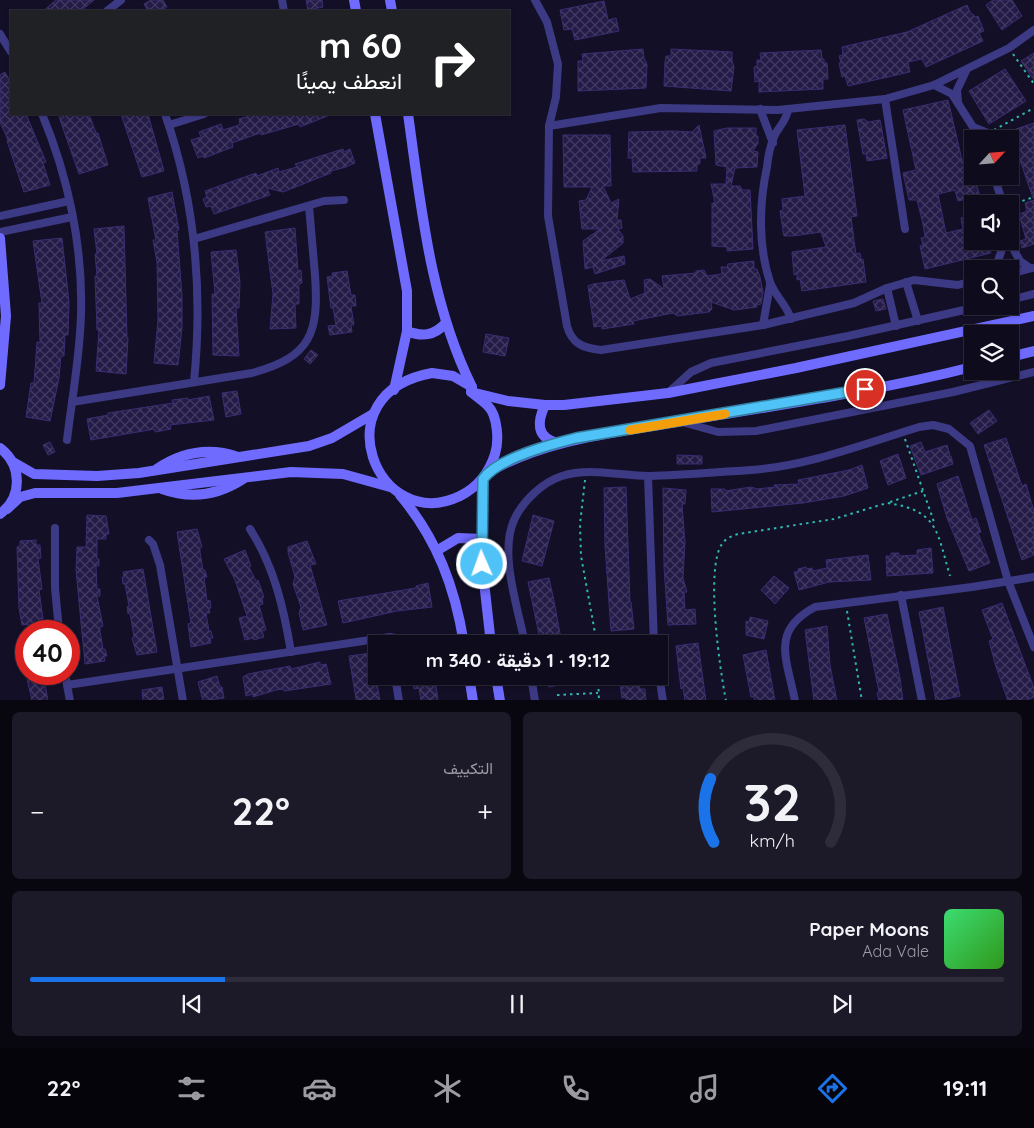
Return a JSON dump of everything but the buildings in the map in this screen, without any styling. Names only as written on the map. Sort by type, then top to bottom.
[{"type":"street","points":[[113,9],[120,0]]},
{"type":"street","points":[[535,0],[547,22],[558,64],[557,89],[549,126],[548,216],[567,326],[575,342],[582,346],[601,350],[791,319],[854,302],[906,282],[924,281],[938,284],[964,283]]},
{"type":"street","points":[[549,126],[661,108],[788,110],[885,98],[934,85],[1009,48],[1034,30]]},
{"type":"street","points":[[0,34],[10,50]]},
{"type":"street","points":[[958,102],[957,90],[960,78],[967,68]]},
{"type":"street","points":[[934,85],[948,91],[958,102],[973,127],[978,130]]},
{"type":"street","points":[[885,98],[905,229]]},
{"type":"street","points":[[760,109],[772,143]]},
{"type":"street","points":[[763,325],[764,313],[770,297],[770,283],[763,248],[761,213],[764,178],[772,143],[786,118],[788,110]]},
{"type":"street","points":[[42,115],[64,176],[78,244],[81,314],[68,440]]},
{"type":"street","points":[[165,115],[184,185],[194,239],[198,308],[194,382]]},
{"type":"street","points":[[169,124],[200,115]]},
{"type":"street","points":[[376,115],[405,271],[406,331],[394,390]]},
{"type":"street","points":[[408,115],[432,267],[446,323],[472,389]]},
{"type":"street","points":[[194,239],[332,200],[344,200]]},
{"type":"street","points":[[0,216],[69,201]]},
{"type":"street","points":[[72,402],[273,367],[294,355],[306,342],[314,328],[317,302],[309,206]]},
{"type":"street","points":[[0,232],[72,217]]},
{"type":"street","points":[[0,238],[6,316],[0,385]]},
{"type":"street","points":[[1012,250],[1020,261],[1032,268]]},
{"type":"street","points":[[1019,272],[1032,268]]},
{"type":"street","points":[[906,282],[918,321]]},
{"type":"street","points":[[770,283],[788,310],[791,319]]},
{"type":"street","points":[[887,288],[896,326]]},
{"type":"street","points":[[1019,298],[1034,294]]},
{"type":"street","points":[[668,393],[691,372],[711,363],[896,326],[964,310]]},
{"type":"street","points":[[472,389],[508,401],[564,406],[668,393],[796,368],[1034,316]]},
{"type":"street","points":[[406,331],[427,335],[441,329],[446,323]]},
{"type":"street","points":[[1019,355],[1034,351]]},
{"type":"street","points":[[3,511],[20,497],[35,493],[94,494],[291,472],[317,471],[369,480],[415,500],[452,500],[469,491],[485,476],[521,456],[558,443],[938,375],[964,368]]},
{"type":"street","points":[[682,422],[718,432],[756,431],[953,392],[1034,372]]},
{"type":"street","points":[[462,635],[454,594],[438,550],[422,523],[379,473],[371,454],[368,434],[373,414],[381,399],[411,377],[432,373],[453,376],[472,389],[490,408],[497,430],[496,452],[485,476],[482,540],[486,613],[490,635]]},
{"type":"street","points":[[545,405],[538,422],[540,430],[544,436],[558,443]]},
{"type":"street","points":[[0,444],[13,462],[34,474],[58,477],[114,475],[241,458],[309,446],[339,434],[373,414]]},
{"type":"street","points":[[523,635],[508,562],[508,543],[511,527],[516,516],[533,494],[544,485],[561,476],[586,473],[648,476],[777,466],[810,460],[903,432],[933,426],[949,429],[970,446],[1008,581],[1034,647]]},
{"type":"street","points":[[155,470],[182,455],[196,452],[212,451],[241,458]]},
{"type":"street","points":[[225,460],[228,479]]},
{"type":"street","points":[[3,511],[14,497],[18,484],[13,462]]},
{"type":"street","points":[[168,468],[172,486]]},
{"type":"street","points":[[648,476],[654,635]]},
{"type":"street","points":[[158,488],[188,495],[204,495],[219,492],[246,477]]},
{"type":"street","points":[[55,528],[56,588],[59,620]]},
{"type":"street","points":[[250,529],[264,553],[281,600],[291,652]]},
{"type":"street","points":[[438,550],[458,538],[482,540]]},
{"type":"street","points":[[149,540],[153,544],[160,565],[182,700]]},
{"type":"street","points":[[795,700],[784,643],[789,628],[802,613],[815,606],[1034,576]]},
{"type":"street","points":[[901,595],[922,700]]},
{"type":"street","points":[[80,683],[291,652],[368,643]]},
{"type":"street","points":[[67,685],[70,700]]},
{"type":"street","points":[[181,685],[187,700]]},
{"type":"street","points":[[397,685],[399,700]]},
{"type":"street","points":[[470,685],[473,700]]},
{"type":"street","points":[[498,685],[500,700]]},
{"type":"street","points":[[533,685],[536,700]]},
{"type":"street","points":[[661,685],[663,700]]},
{"type":"path","points":[[1009,48],[1034,84]]},
{"type":"path","points":[[998,130],[1034,108]]},
{"type":"path","points":[[1019,202],[1034,197]]},
{"type":"path","points":[[903,432],[935,524],[950,576]]},
{"type":"path","points":[[586,473],[580,524],[581,556],[594,635]]},
{"type":"path","points":[[726,700],[714,603],[718,550],[722,542],[738,534],[834,519],[923,491]]},
{"type":"path","points":[[887,503],[916,510],[935,524]]},
{"type":"path","points":[[846,601],[862,700]]},
{"type":"path","points":[[598,685],[599,700]]},
{"type":"path","points":[[557,695],[598,693]]},
{"type":"slow traffic","points":[[630,430],[725,414]]},
{"type":"route","points":[[482,564],[483,479],[487,473],[503,464],[539,449],[576,438],[682,422],[865,389]]}]
